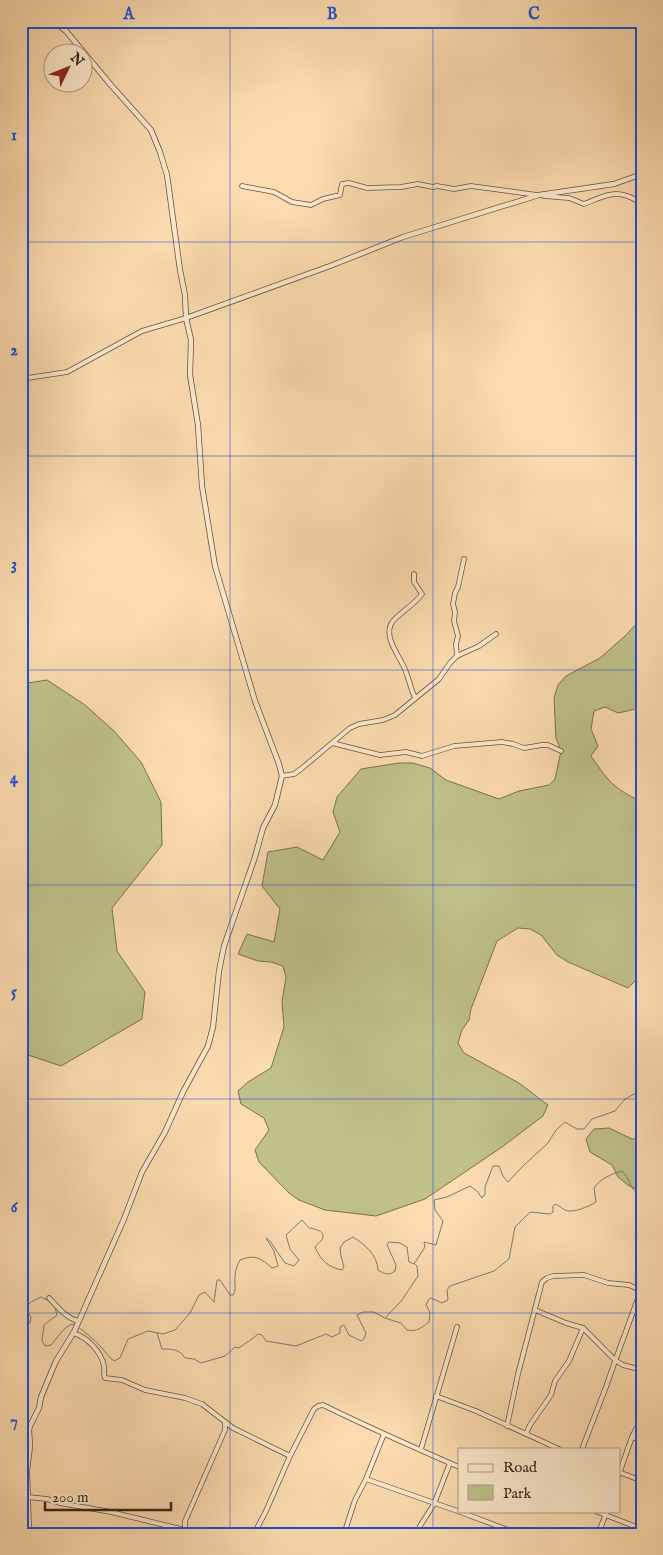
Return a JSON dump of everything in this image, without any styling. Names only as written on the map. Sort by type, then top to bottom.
[{"type":"street","points":[[28,1534],[27,1472],[30,1426],[39,1408],[41,1397],[56,1361],[74,1332],[124,1219],[142,1172],[171,1120],[182,1094],[210,1040],[224,946],[255,857],[263,828],[275,805],[282,776],[255,701],[215,566],[202,486],[198,425],[190,375],[191,340],[186,318],[185,295],[167,175],[151,130],[66,31],[54,21]]},
{"type":"street","points":[[21,379],[67,372],[142,331],[186,318],[330,266],[403,237],[539,195],[614,184],[642,174]]},
{"type":"street","points":[[242,186],[274,192],[292,202],[311,205],[340,195],[342,184],[349,183],[367,188],[401,187],[418,184],[454,188],[471,186],[568,198],[584,204],[604,195],[616,194],[642,202]]},
{"type":"street","points":[[458,656],[456,644],[458,636],[453,604],[464,559]]},
{"type":"street","points":[[414,574],[414,582],[422,594],[417,601],[408,606],[393,621],[390,629],[390,639],[406,670],[415,698]]},
{"type":"street","points":[[282,776],[294,774],[350,728],[372,721],[383,720],[395,714],[439,679],[450,663],[458,656],[480,646],[496,634]]},
{"type":"street","points":[[332,743],[380,755],[406,752],[422,756],[454,746],[502,742],[524,748],[542,744],[561,751]]},
{"type":"street","points":[[507,1426],[512,1398],[542,1282],[553,1276],[584,1275],[608,1283],[629,1285],[642,1291],[582,1448]]},
{"type":"street","points":[[48,1298],[63,1313],[78,1322]]},
{"type":"street","points":[[535,1310],[583,1328],[623,1365],[642,1370]]},
{"type":"street","points":[[421,1449],[457,1327]]},
{"type":"street","points":[[526,1434],[550,1395],[555,1381],[569,1360],[583,1328]]},
{"type":"street","points":[[74,1332],[90,1342],[96,1349],[102,1359],[103,1373],[106,1378],[122,1380],[145,1390],[185,1398],[202,1404],[234,1428],[290,1456]]},
{"type":"street","points":[[436,1396],[476,1411],[557,1448]]},
{"type":"street","points":[[254,1534],[290,1456],[314,1409],[318,1406],[323,1405],[458,1467]]},
{"type":"street","points":[[642,1417],[632,1437],[620,1472],[642,1481]]},
{"type":"street","points":[[185,1530],[185,1521],[218,1446],[226,1422]]},
{"type":"street","points":[[344,1534],[355,1500],[366,1480],[384,1434]]},
{"type":"street","points":[[632,1437],[642,1440]]},
{"type":"street","points":[[417,1534],[434,1504],[450,1463]]},
{"type":"street","points":[[21,1470],[27,1472]]},
{"type":"street","points":[[366,1480],[458,1511]]},
{"type":"street","points":[[28,1497],[102,1510],[208,1534]]},
{"type":"street","points":[[463,1512],[519,1534]]},
{"type":"street","points":[[598,1534],[607,1513],[642,1529]]},
{"type":"green space","points":[[642,618],[642,711],[636,709],[618,713],[605,707],[594,711],[591,729],[598,746],[591,756],[601,770],[621,790],[636,799],[642,797],[642,962],[638,967],[637,979],[628,988],[568,962],[557,955],[541,935],[530,929],[518,928],[497,941],[471,1009],[469,1020],[462,1030],[458,1043],[464,1053],[519,1083],[548,1105],[543,1116],[502,1147],[425,1199],[376,1216],[325,1210],[299,1200],[289,1193],[259,1162],[255,1150],[269,1130],[264,1118],[241,1104],[238,1091],[248,1082],[271,1068],[284,1027],[282,1002],[286,977],[283,966],[271,962],[258,961],[238,954],[247,934],[274,942],[280,909],[262,886],[268,852],[297,847],[323,860],[340,832],[333,812],[337,797],[361,769],[399,763],[413,763],[430,768],[446,780],[499,799],[519,791],[549,785],[555,779],[561,751],[556,738],[554,698],[558,685],[566,676],[600,658]]},
{"type":"green space","points":[[47,680],[85,705],[114,731],[141,762],[161,802],[162,845],[112,908],[117,951],[145,992],[142,1019],[61,1066],[25,1054],[21,1055],[21,684]]},
{"type":"green space","points":[[609,1128],[632,1139],[642,1138],[642,1192],[618,1177],[612,1165],[590,1152],[586,1139],[594,1129]]},
{"type":"waterway","points":[[78,1327],[114,1361],[120,1358],[128,1339],[148,1331],[163,1334],[175,1330],[190,1313],[199,1295],[205,1292],[214,1302],[217,1280],[220,1280],[230,1295],[233,1295],[235,1273],[240,1260],[254,1257],[261,1259],[272,1268],[278,1266],[274,1251],[266,1238],[285,1263],[294,1266],[299,1260],[290,1249],[286,1235],[302,1220],[309,1228],[322,1233],[323,1238],[315,1247],[322,1260],[326,1263],[342,1270],[344,1267],[340,1248],[344,1242],[353,1237],[370,1250],[378,1270],[386,1274],[393,1273],[396,1265],[387,1245],[389,1242],[400,1243],[407,1247],[409,1262],[414,1264],[425,1247],[424,1242],[436,1245],[443,1221],[435,1210],[434,1200],[447,1197],[470,1186],[482,1198],[485,1194],[485,1187],[493,1166],[499,1166],[508,1182],[548,1143],[556,1130],[565,1122],[577,1129],[584,1129],[592,1119],[615,1111],[625,1099],[642,1087]]},
{"type":"waterway","points":[[157,1333],[162,1349],[175,1350],[185,1358],[194,1359],[201,1363],[225,1356],[235,1347],[239,1348],[258,1334],[262,1335],[266,1341],[296,1346],[326,1334],[332,1337],[340,1333],[340,1327],[344,1325],[349,1335],[361,1341],[366,1333],[357,1315],[363,1312],[374,1312],[401,1323],[407,1330],[416,1330],[429,1322],[430,1312],[426,1305],[429,1299],[431,1298],[442,1303],[448,1300],[447,1290],[450,1286],[494,1271],[509,1259],[515,1227],[530,1212],[550,1214],[553,1212],[555,1204],[568,1211],[590,1206],[596,1202],[594,1188],[596,1185],[606,1177],[622,1171],[634,1190],[637,1193],[642,1193]]},
{"type":"waterway","points":[[386,1317],[402,1300],[418,1276],[415,1264]]},
{"type":"waterway","points":[[21,1323],[30,1323],[31,1317],[25,1308],[31,1302],[41,1297],[49,1301]]},
{"type":"waterway","points":[[55,1307],[57,1315],[44,1325],[42,1341],[45,1346],[51,1345],[65,1328],[72,1324],[74,1325]]}]
